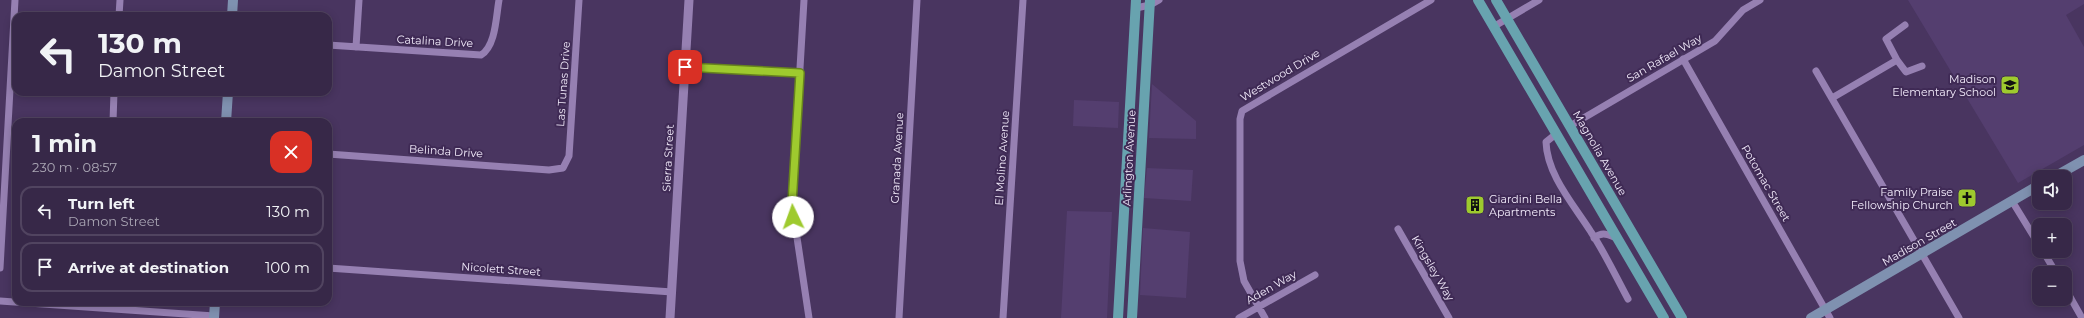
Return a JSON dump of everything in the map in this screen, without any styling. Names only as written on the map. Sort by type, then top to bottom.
[{"type":"main road","points":[[232,12],[233,0]]},
{"type":"main road","points":[[1478,0],[1664,318]]},
{"type":"main road","name":"Magnolia Avenue","points":[[1496,0],[1682,318]]},
{"type":"main road","name":"Arlington Avenue","points":[[1132,318],[1150,3]]},
{"type":"main road","name":"Arlington Avenue","points":[[1118,318],[1136,4]]},
{"type":"main road","points":[[226,118],[228,96]]},
{"type":"main road","points":[[2066,170],[2084,160]]},
{"type":"main road","name":"Madison Street","points":[[1811,318],[1828,314],[1922,254],[2032,189]]},
{"type":"main road","points":[[214,317],[215,306]]},
{"type":"street","points":[[14,12],[15,0]]},
{"type":"street","points":[[119,12],[120,0]]},
{"type":"street","points":[[356,47],[359,0]]},
{"type":"street","name":"Catalina Drive","points":[[332,45],[481,55],[487,51],[491,44],[499,0]]},
{"type":"street","name":"Las Tunas Drive","points":[[563,168],[569,156],[579,0]]},
{"type":"street","name":"Sierra Street","points":[[670,318],[689,0]]},
{"type":"street","points":[[804,0],[792,204],[809,318]]},
{"type":"street","name":"Granada Avenue","points":[[900,318],[917,0]]},
{"type":"street","name":"El Molino Avenue","points":[[1004,318],[1023,0]]},
{"type":"street","points":[[1136,4],[1150,3],[1159,0]]},
{"type":"street","name":"Westwood Drive","points":[[1265,318],[1244,281],[1240,261],[1240,119],[1242,111],[1431,0]]},
{"type":"street","points":[[1493,27],[1539,0]]},
{"type":"street","name":"San Rafael Way","points":[[1570,126],[1715,41],[1743,10],[1760,0]]},
{"type":"street","points":[[1905,25],[1886,39],[1906,72],[1922,66]]},
{"type":"street","points":[[0,268],[12,54]]},
{"type":"street","name":"Potomac Street","points":[[1683,59],[1828,314]]},
{"type":"street","points":[[1832,98],[1898,60]]},
{"type":"street","points":[[685,67],[800,73]]},
{"type":"street","points":[[1816,71],[1959,318]]},
{"type":"street","points":[[113,118],[114,96]]},
{"type":"street","points":[[1556,134],[1546,142],[1547,156],[1576,211],[1594,238],[1628,300]]},
{"type":"street","name":"Belinda Drive","points":[[332,154],[549,170],[563,168]]},
{"type":"street","points":[[2012,201],[2032,234]]},
{"type":"street","name":"Kingsley Way","points":[[1398,229],[1449,318]]},
{"type":"street","points":[[1594,238],[1604,233],[1617,238]]},
{"type":"street","name":"Nicolett Street","points":[[332,268],[672,292]]},
{"type":"street","name":"Aden Way","points":[[1240,318],[1258,306],[1314,275]]},
{"type":"street","points":[[2072,300],[2082,318]]},
{"type":"street","points":[[0,301],[12,301]]},
{"type":"street","points":[[110,306],[214,317]]},
{"type":"shaded area","points":[[1908,0],[2084,0],[2084,4],[2066,15],[2084,47],[2084,145],[2041,170],[2032,170],[2032,175],[2018,183]]},
{"type":"shaded area","points":[[1152,84],[1196,121],[1196,139],[1149,138]]},
{"type":"shaded area","points":[[1074,100],[1119,102],[1118,128],[1073,126]]},
{"type":"shaded area","points":[[1147,168],[1193,170],[1191,201],[1144,198]]},
{"type":"shaded area","points":[[1067,211],[1112,212],[1107,318],[1061,318]]},
{"type":"shaded area","points":[[1143,228],[1190,232],[1186,298],[1140,295]]},
{"type":"place","name":"Madison Elementary School","points":[[2010,85]]},
{"type":"place","name":"Family Praise Fellowship Church","points":[[1967,198]]},
{"type":"place","name":"Giardini Bella Apartments","points":[[1475,205]]},
{"type":"route","points":[[685,67],[800,73],[792,204],[793,217]]}]
